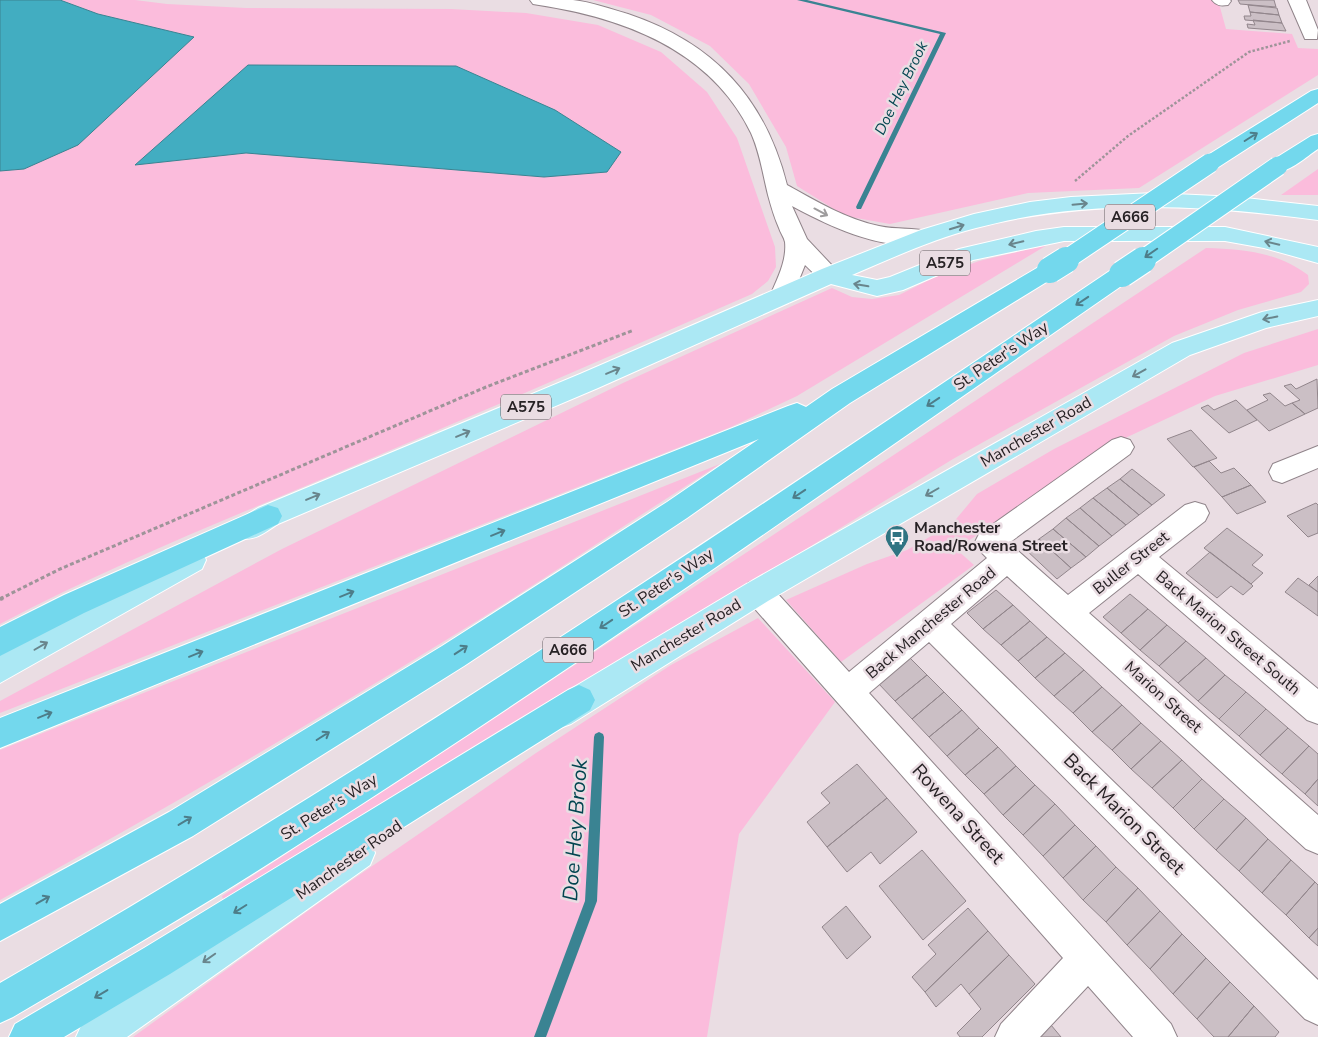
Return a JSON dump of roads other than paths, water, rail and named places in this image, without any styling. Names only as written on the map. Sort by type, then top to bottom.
[{"type":"highway","name":"A666","points":[[0,923],[181,824],[453,656],[678,510],[841,396],[1050,270],[1210,163],[1318,95]]},
{"type":"highway","name":"St. Peter's Way","points":[[0,1004],[127,933],[444,735],[1318,140]]},
{"type":"highway","points":[[0,733],[841,396]]},
{"type":"highway","points":[[0,642],[74,604],[268,516]]},
{"type":"highway","points":[[28,1037],[157,961],[579,700]]},
{"type":"main road","name":"A575","points":[[268,516],[830,275],[922,237],[989,217],[1042,208],[1118,201],[1191,202],[1284,208],[1318,213]]},
{"type":"main road","name":"A575","points":[[1284,208],[1318,219]]},
{"type":"main road","name":"A575","points":[[830,275],[847,282],[877,288],[895,284],[967,254],[1064,234],[1225,234],[1264,241],[1318,255]]},
{"type":"main road","name":"Manchester Road","points":[[95,1037],[579,700],[758,592],[1181,349],[1262,320],[1318,308]]},
{"type":"main road","points":[[0,669],[268,516]]},
{"type":"street","points":[[539,0],[606,13],[661,32],[700,56],[732,88],[761,133],[796,240],[795,262],[782,296]]},
{"type":"street","points":[[1297,0],[1311,35]]},
{"type":"street","points":[[778,189],[843,224],[884,236],[922,237]]},
{"type":"street","points":[[796,240],[830,275]]},
{"type":"street","name":"Back Manchester Road","points":[[848,692],[1008,558],[989,542],[1121,447]]},
{"type":"street","points":[[1282,472],[1318,457]]},
{"type":"street","name":"Buller Street","points":[[1068,612],[1194,513]]},
{"type":"street","name":"Back Marion Street South","points":[[1138,557],[1318,709]]},
{"type":"street","name":"Marion Street","points":[[1008,558],[1318,837]]},
{"type":"street","name":"Rowena Street","points":[[758,592],[1158,1037]]},
{"type":"street","name":"Back Marion Street","points":[[930,623],[1318,1006]]},
{"type":"street","points":[[1014,1037],[1088,959]]},
{"type":"water","points":[[0,0],[60,0],[98,14],[194,37],[78,145],[24,169],[0,171]]},
{"type":"water","points":[[248,65],[456,66],[555,110],[621,152],[607,172],[544,177],[246,153],[135,165]]},
{"type":"waterway","name":"Doe Hey Brook","points":[[800,0],[943,33],[859,207]]},
{"type":"waterway","name":"Doe Hey Brook","points":[[540,1037],[591,901],[599,737]]},
{"type":"place","name":"Manchester Road/Rowena Street","points":[[897,558]]}]
